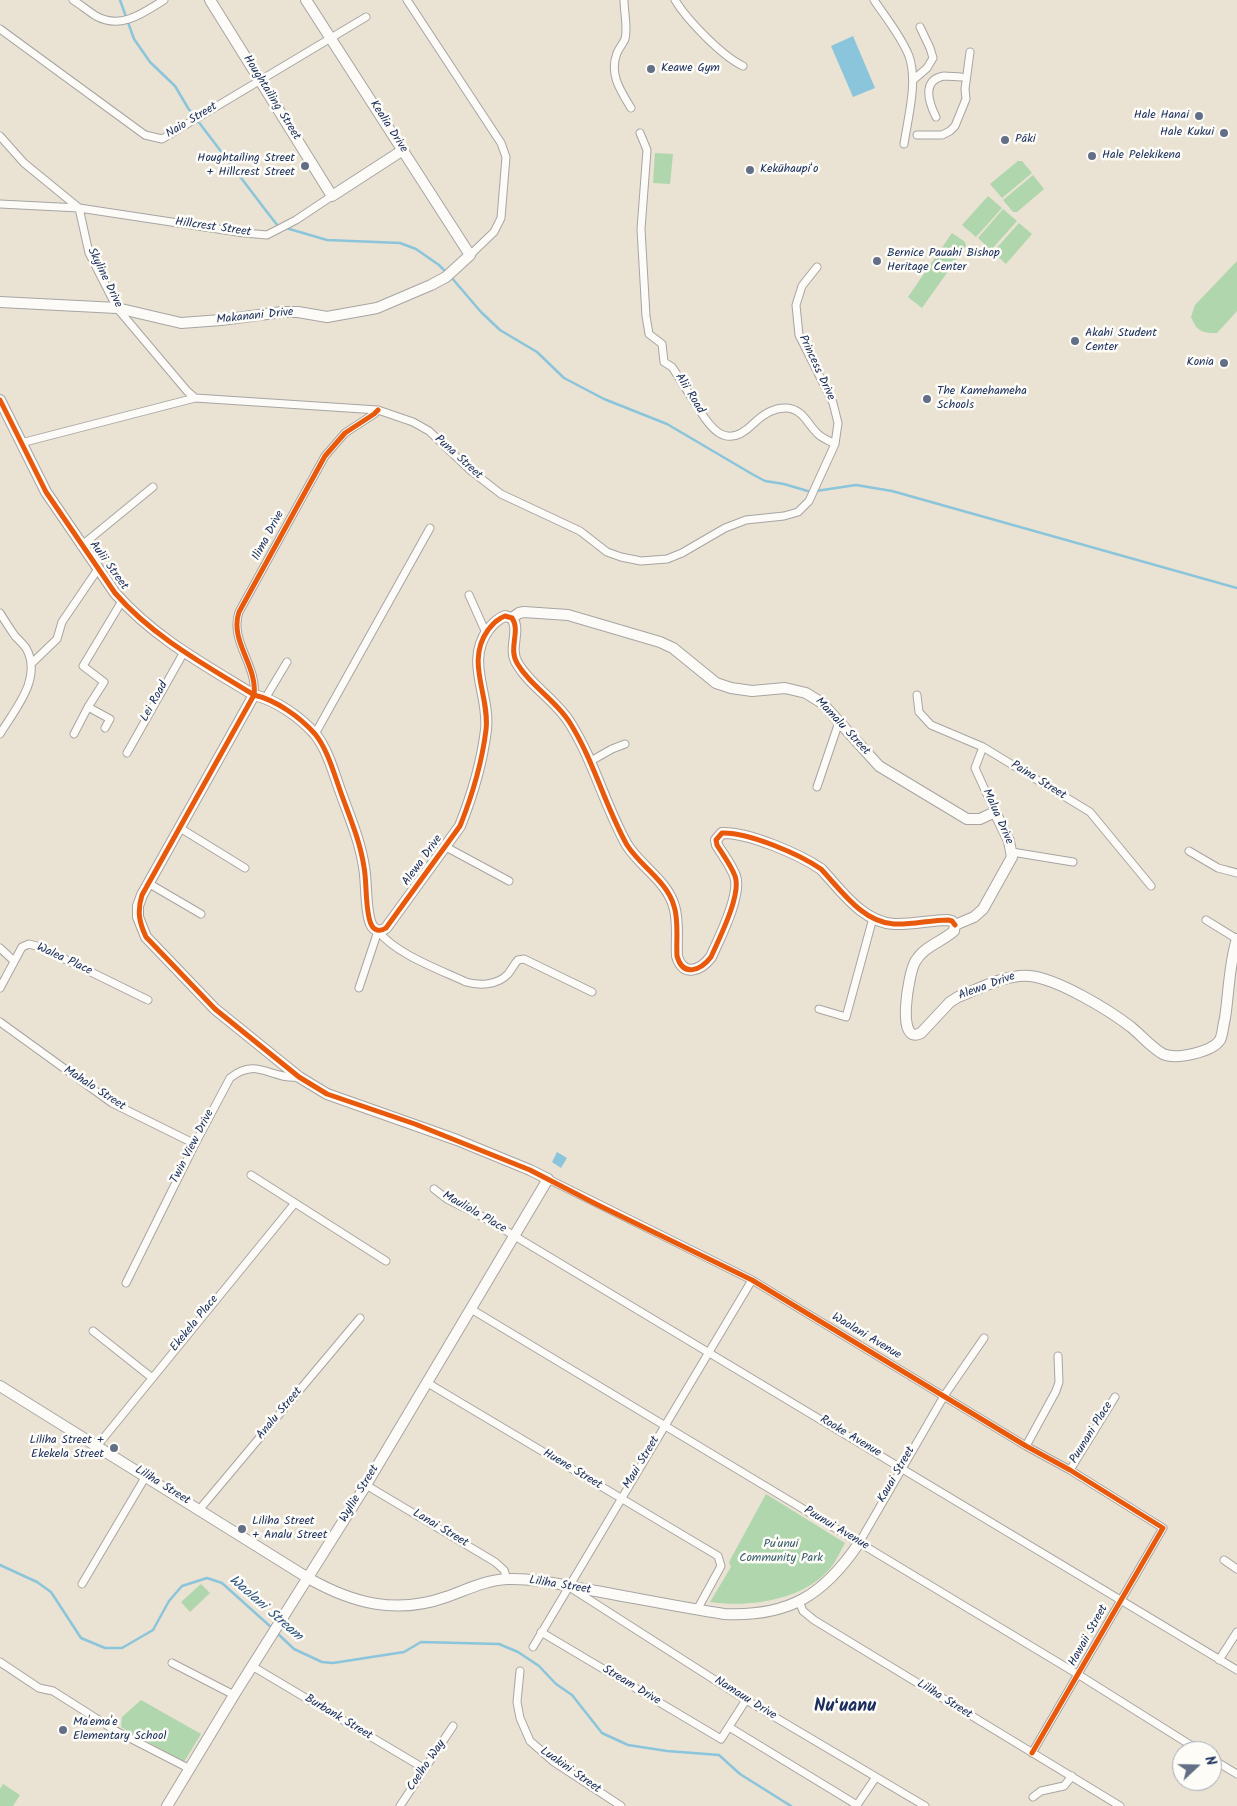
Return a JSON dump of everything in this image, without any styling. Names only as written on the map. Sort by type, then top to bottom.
[{"type":"street","points":[[73,0],[97,17],[122,22],[136,17],[164,0]]},
{"type":"street","name":"Houghtailing Street","points":[[210,0],[332,196]]},
{"type":"street","name":"Kealia Drive","points":[[306,0],[470,255]]},
{"type":"street","name":"Makanani Drive","points":[[0,302],[117,308],[181,323],[282,312],[298,312],[326,318],[378,308],[450,274],[494,232],[501,218],[506,157],[501,143],[407,0]]},
{"type":"street","points":[[624,0],[626,34],[616,57],[614,69],[616,82],[631,108]]},
{"type":"street","points":[[675,0],[720,50],[743,66]]},
{"type":"street","points":[[874,0],[906,48],[911,62],[913,80],[904,144]]},
{"type":"street","name":"Naio Street","points":[[0,29],[145,135],[162,139],[366,17]]},
{"type":"street","points":[[913,80],[927,68],[933,58],[932,51],[920,27]]},
{"type":"street","points":[[917,135],[942,135],[955,126],[966,99],[965,89],[970,52]]},
{"type":"street","points":[[936,117],[929,103],[930,86],[936,79],[945,76],[961,77]]},
{"type":"street","name":"Alii Road","points":[[640,133],[646,150],[641,220],[646,316],[649,334],[662,344],[664,362],[672,367],[709,426],[718,434],[730,436],[742,434],[768,412],[786,408],[799,412],[818,434],[835,444]]},
{"type":"street","points":[[0,136],[24,163],[79,208]]},
{"type":"street","name":"Hillcrest Street","points":[[0,204],[79,208],[267,235],[296,220],[403,150]]},
{"type":"street","name":"Skyline Drive","points":[[79,208],[89,253],[117,308],[195,398]]},
{"type":"street","name":"Princess Drive","points":[[817,267],[802,286],[796,305],[799,335],[833,403],[838,423],[835,444]]},
{"type":"street","name":"Puna Street","points":[[21,443],[195,398],[378,410],[413,422],[429,431],[470,470],[501,494],[580,531],[607,552],[641,561],[667,559],[682,553],[725,528],[746,520],[784,516],[798,512],[809,501],[835,444]]},
{"type":"street","name":"Aulii Street","points":[[0,400],[46,492],[81,546],[122,601],[139,618],[184,652],[254,695]]},
{"type":"street","name":"Ilima Drive","points":[[254,695],[253,678],[235,627],[239,612],[325,456],[345,433],[378,410]]},
{"type":"street","points":[[81,546],[153,487]]},
{"type":"street","points":[[315,734],[430,528]]},
{"type":"street","points":[[31,664],[57,639],[62,622],[98,569]]},
{"type":"street","points":[[469,595],[486,633]]},
{"type":"street","points":[[74,734],[104,682],[83,666],[122,601]]},
{"type":"street","name":"Mamalu Street","points":[[512,618],[524,612],[559,613],[652,639],[673,648],[722,686],[746,690],[785,688],[800,691],[817,699],[879,766],[920,792],[967,818],[980,819],[995,812]]},
{"type":"street","points":[[0,613],[25,647],[32,673],[27,689],[0,734]]},
{"type":"street","name":"Alewa Drive","points":[[378,931],[386,928],[460,826],[467,807],[486,732],[485,700],[477,658],[479,646],[486,633],[500,618],[505,616],[512,618]]},
{"type":"street","points":[[512,618],[515,626],[513,648],[516,662],[569,722],[628,846],[662,883],[671,898],[676,913],[677,956],[682,967],[693,970],[705,965],[711,957],[735,898],[737,883],[735,876],[717,845],[716,840],[722,833],[729,833],[769,844],[813,864],[858,908],[883,923],[948,920],[952,921],[955,925]]},
{"type":"street","name":"Lei Road","points":[[127,753],[184,652]]},
{"type":"street","points":[[266,698],[286,662]]},
{"type":"street","points":[[548,1180],[530,1170],[457,1140],[328,1094],[298,1077],[214,1009],[146,937],[138,917],[138,906],[148,884],[254,695],[266,698],[299,720],[315,734],[331,765],[358,842],[365,870],[369,917],[373,928],[378,931],[386,942],[466,982],[478,984],[496,982],[506,976],[518,960],[524,959],[592,992]]},
{"type":"street","name":"Paina Street","points":[[917,695],[919,712],[930,725],[983,747],[1090,812],[1151,886]]},
{"type":"street","points":[[88,707],[110,719],[105,728]]},
{"type":"street","points":[[817,787],[839,722]]},
{"type":"street","points":[[589,762],[625,744]]},
{"type":"street","name":"Malua Drive","points":[[955,925],[974,917],[983,909],[1009,863],[1012,852],[1009,841],[975,768],[983,747]]},
{"type":"street","points":[[180,828],[245,868]]},
{"type":"street","points":[[446,847],[509,881]]},
{"type":"street","points":[[1189,851],[1218,868],[1237,873]]},
{"type":"street","points":[[1012,852],[1073,862]]},
{"type":"street","points":[[148,884],[202,914]]},
{"type":"street","points":[[819,1009],[846,1017],[873,918]]},
{"type":"street","points":[[1206,920],[1237,939]]},
{"type":"street","name":"Alewa Drive","points":[[955,925],[954,931],[926,948],[913,966],[908,982],[906,1022],[908,1031],[911,1034],[917,1035],[920,1033],[950,1002],[958,997],[1011,977],[1028,975],[1059,984],[1109,1012],[1131,1027],[1155,1048],[1164,1054],[1172,1056],[1193,1054],[1210,1048],[1220,1040],[1237,939]]},
{"type":"street","points":[[358,988],[378,931]]},
{"type":"street","name":"Walea Place","points":[[0,988],[22,947],[29,944],[40,947],[148,1000]]},
{"type":"street","points":[[0,948],[14,961]]},
{"type":"street","name":"Mahalo Street","points":[[0,1022],[112,1103],[194,1144]]},
{"type":"street","name":"Twin View Drive","points":[[126,1283],[194,1144],[230,1078],[246,1068],[255,1068],[284,1078],[298,1077]]},
{"type":"street","points":[[251,1175],[386,1261]]},
{"type":"street","name":"Wyllie Street","points":[[167,1806],[234,1695],[366,1485],[548,1180]]},
{"type":"street","name":"Waolani Avenue","points":[[548,1180],[752,1280],[1164,1528]]},
{"type":"street","name":"Mauliola Place","points":[[434,1189],[447,1199],[483,1217],[514,1236]]},
{"type":"street","name":"Ekekela Place","points":[[97,1446],[151,1377],[295,1203]]},
{"type":"street","name":"Rooke Avenue","points":[[514,1236],[902,1467],[1237,1670]]},
{"type":"street","name":"Maui Street","points":[[533,1646],[752,1280]]},
{"type":"street","name":"Puunui Avenue","points":[[471,1309],[1079,1675],[1184,1741]]},
{"type":"street","name":"Analu Street","points":[[199,1510],[360,1318]]},
{"type":"street","points":[[93,1331],[151,1377]]},
{"type":"street","name":"Kauai Street","points":[[799,1602],[832,1579],[859,1543],[944,1396],[984,1338]]},
{"type":"street","points":[[1026,1446],[1056,1391],[1059,1382],[1058,1356]]},
{"type":"street","name":"Huene Street","points":[[426,1382],[718,1556],[721,1566],[697,1610]]},
{"type":"street","name":"Liliha Street","points":[[0,1386],[308,1578],[332,1592],[359,1602],[394,1606],[411,1605],[434,1601],[476,1586],[507,1579],[568,1586],[724,1614],[746,1615],[764,1613],[799,1602],[803,1611],[814,1620],[1120,1806]]},
{"type":"street","name":"Puunani Place","points":[[1070,1470],[1115,1397]]},
{"type":"street","points":[[82,1584],[146,1476]]},
{"type":"street","name":"Lanai Street","points":[[366,1485],[495,1562],[504,1570],[507,1579]]},
{"type":"street","name":"Hawaii Street","points":[[1032,1753],[1079,1675],[1120,1600],[1164,1528]]},
{"type":"street","points":[[1224,1560],[1237,1570]]},
{"type":"street","name":"Namauu Drive","points":[[568,1586],[746,1700],[925,1806]]},
{"type":"street","name":"Stream Drive","points":[[541,1632],[721,1739],[729,1727]]},
{"type":"street","points":[[1219,1660],[1237,1632]]},
{"type":"street","points":[[0,1662],[39,1688],[53,1691],[116,1731],[190,1769]]},
{"type":"street","points":[[172,1663],[234,1695]]},
{"type":"street","name":"Burbank Street","points":[[252,1666],[425,1770]]},
{"type":"street","name":"Luakini Street","points":[[520,1671],[517,1702],[520,1718],[530,1741],[554,1762],[621,1806]]},
{"type":"street","points":[[746,1700],[729,1727],[857,1805],[876,1777]]},
{"type":"street","name":"Coelho Way","points":[[400,1806],[453,1726]]},
{"type":"street","points":[[1222,1765],[1237,1774]]},
{"type":"street","points":[[1033,1797],[1041,1791],[1064,1786],[1072,1776]]},
{"type":"green space","points":[[655,153],[673,154],[670,184],[653,183]]},
{"type":"green space","points":[[1018,161],[1022,161],[1032,173],[1002,198],[990,184]]},
{"type":"green space","points":[[1033,175],[1044,189],[1017,212],[1013,212],[1003,200]]},
{"type":"green space","points":[[988,196],[1002,208],[976,237],[962,225]]},
{"type":"green space","points":[[1003,209],[1017,221],[991,250],[978,238]]},
{"type":"green space","points":[[1019,223],[1032,234],[1006,264],[993,252]]},
{"type":"green space","points":[[952,233],[965,242],[966,246],[922,308],[908,297]]},
{"type":"green space","points":[[1237,261],[1237,311],[1217,333],[1200,330],[1191,317],[1195,305]]},
{"type":"green space","name":"Pu'unui Community Park","points":[[766,1494],[845,1543],[832,1566],[821,1578],[792,1594],[776,1599],[742,1604],[710,1602],[731,1567],[729,1562]]},
{"type":"green space","points":[[201,1584],[210,1593],[190,1612],[181,1602]]},
{"type":"green space","points":[[141,1700],[201,1734],[184,1762],[121,1727],[122,1717]]},
{"type":"green space","points":[[3,1784],[20,1795],[13,1806],[0,1806],[0,1789]]},
{"type":"water","points":[[853,36],[875,88],[853,97],[831,46]]},
{"type":"water","points":[[557,1152],[567,1158],[561,1168],[552,1162]]},
{"type":"waterway","points":[[120,0],[134,39],[150,62],[175,86],[188,108],[267,212],[278,226],[281,227]]},
{"type":"waterway","points":[[286,228],[327,240],[400,243],[416,249],[447,273]]},
{"type":"waterway","points":[[451,277],[481,312],[500,330],[537,352],[564,378],[604,399],[667,424],[765,481],[784,484],[811,492]]},
{"type":"waterway","points":[[816,491],[856,485],[892,491],[1237,588]]},
{"type":"waterway","name":"Waolani Stream","points":[[0,1565],[37,1582],[51,1592],[81,1638],[105,1648],[122,1648],[153,1630],[169,1601],[182,1586],[207,1578],[222,1583],[272,1628]]},
{"type":"waterway","name":"Waolani Stream","points":[[276,1632],[294,1649],[322,1662],[333,1663],[404,1652],[421,1642],[499,1644],[518,1652],[539,1666],[556,1684],[572,1695],[602,1733],[628,1745],[667,1751],[719,1755],[740,1774],[791,1806]]},
{"type":"cycle path","points":[[0,400],[46,492],[115,593],[130,609],[180,649],[254,695],[271,701],[287,710],[320,740],[330,762],[357,839],[366,880],[369,918],[375,929],[386,928],[460,826],[476,779],[486,730],[485,704],[478,666],[481,642],[493,624],[505,616],[512,618],[514,623],[514,651],[517,663],[529,679],[558,707],[570,723],[586,753],[627,845],[671,897],[676,918],[677,956],[683,967],[692,970],[707,962],[711,957],[733,905],[736,884],[735,876],[716,840],[722,833],[759,840],[811,863],[821,869],[853,904],[872,918],[882,922],[901,924],[948,920],[952,921],[955,925]]},
{"type":"cycle path","points":[[378,410],[345,433],[325,456],[239,612],[238,633],[252,674],[254,695],[142,895],[140,916],[146,937],[215,1009],[299,1077],[327,1094],[415,1124],[530,1170],[752,1280],[1026,1446],[1070,1470],[1163,1528],[1032,1753]]},
{"type":"place","name":"Keawe Gym","points":[[651,69]]},
{"type":"place","name":"Hale Hanai","points":[[1199,116]]},
{"type":"place","name":"Hale Kukui","points":[[1224,133]]},
{"type":"place","name":"Pāki","points":[[1005,140]]},
{"type":"place","name":"Hale Pelekikena","points":[[1092,156]]},
{"type":"place","name":"Houghtailing Street + Hillcrest Street","points":[[305,166]]},
{"type":"place","name":"Kekūhaupiʻo","points":[[750,170]]},
{"type":"place","name":"Bernice Pauahi Bishop Heritage Center","points":[[877,261]]},
{"type":"place","name":"Akahi Student Center","points":[[1075,341]]},
{"type":"place","name":"Konia","points":[[1224,363]]},
{"type":"place","name":"The Kamehameha Schools","points":[[927,399]]},
{"type":"place","name":"Liliha Street + Ekekela Street","points":[[114,1448]]},
{"type":"place","name":"Liliha Street + Analu Street","points":[[242,1529]]},
{"type":"place","name":"Ma'ema'e Elementary School","points":[[63,1730]]},
{"type":"district","name":"Nuʻuanu","points":[[845,1708]]}]
